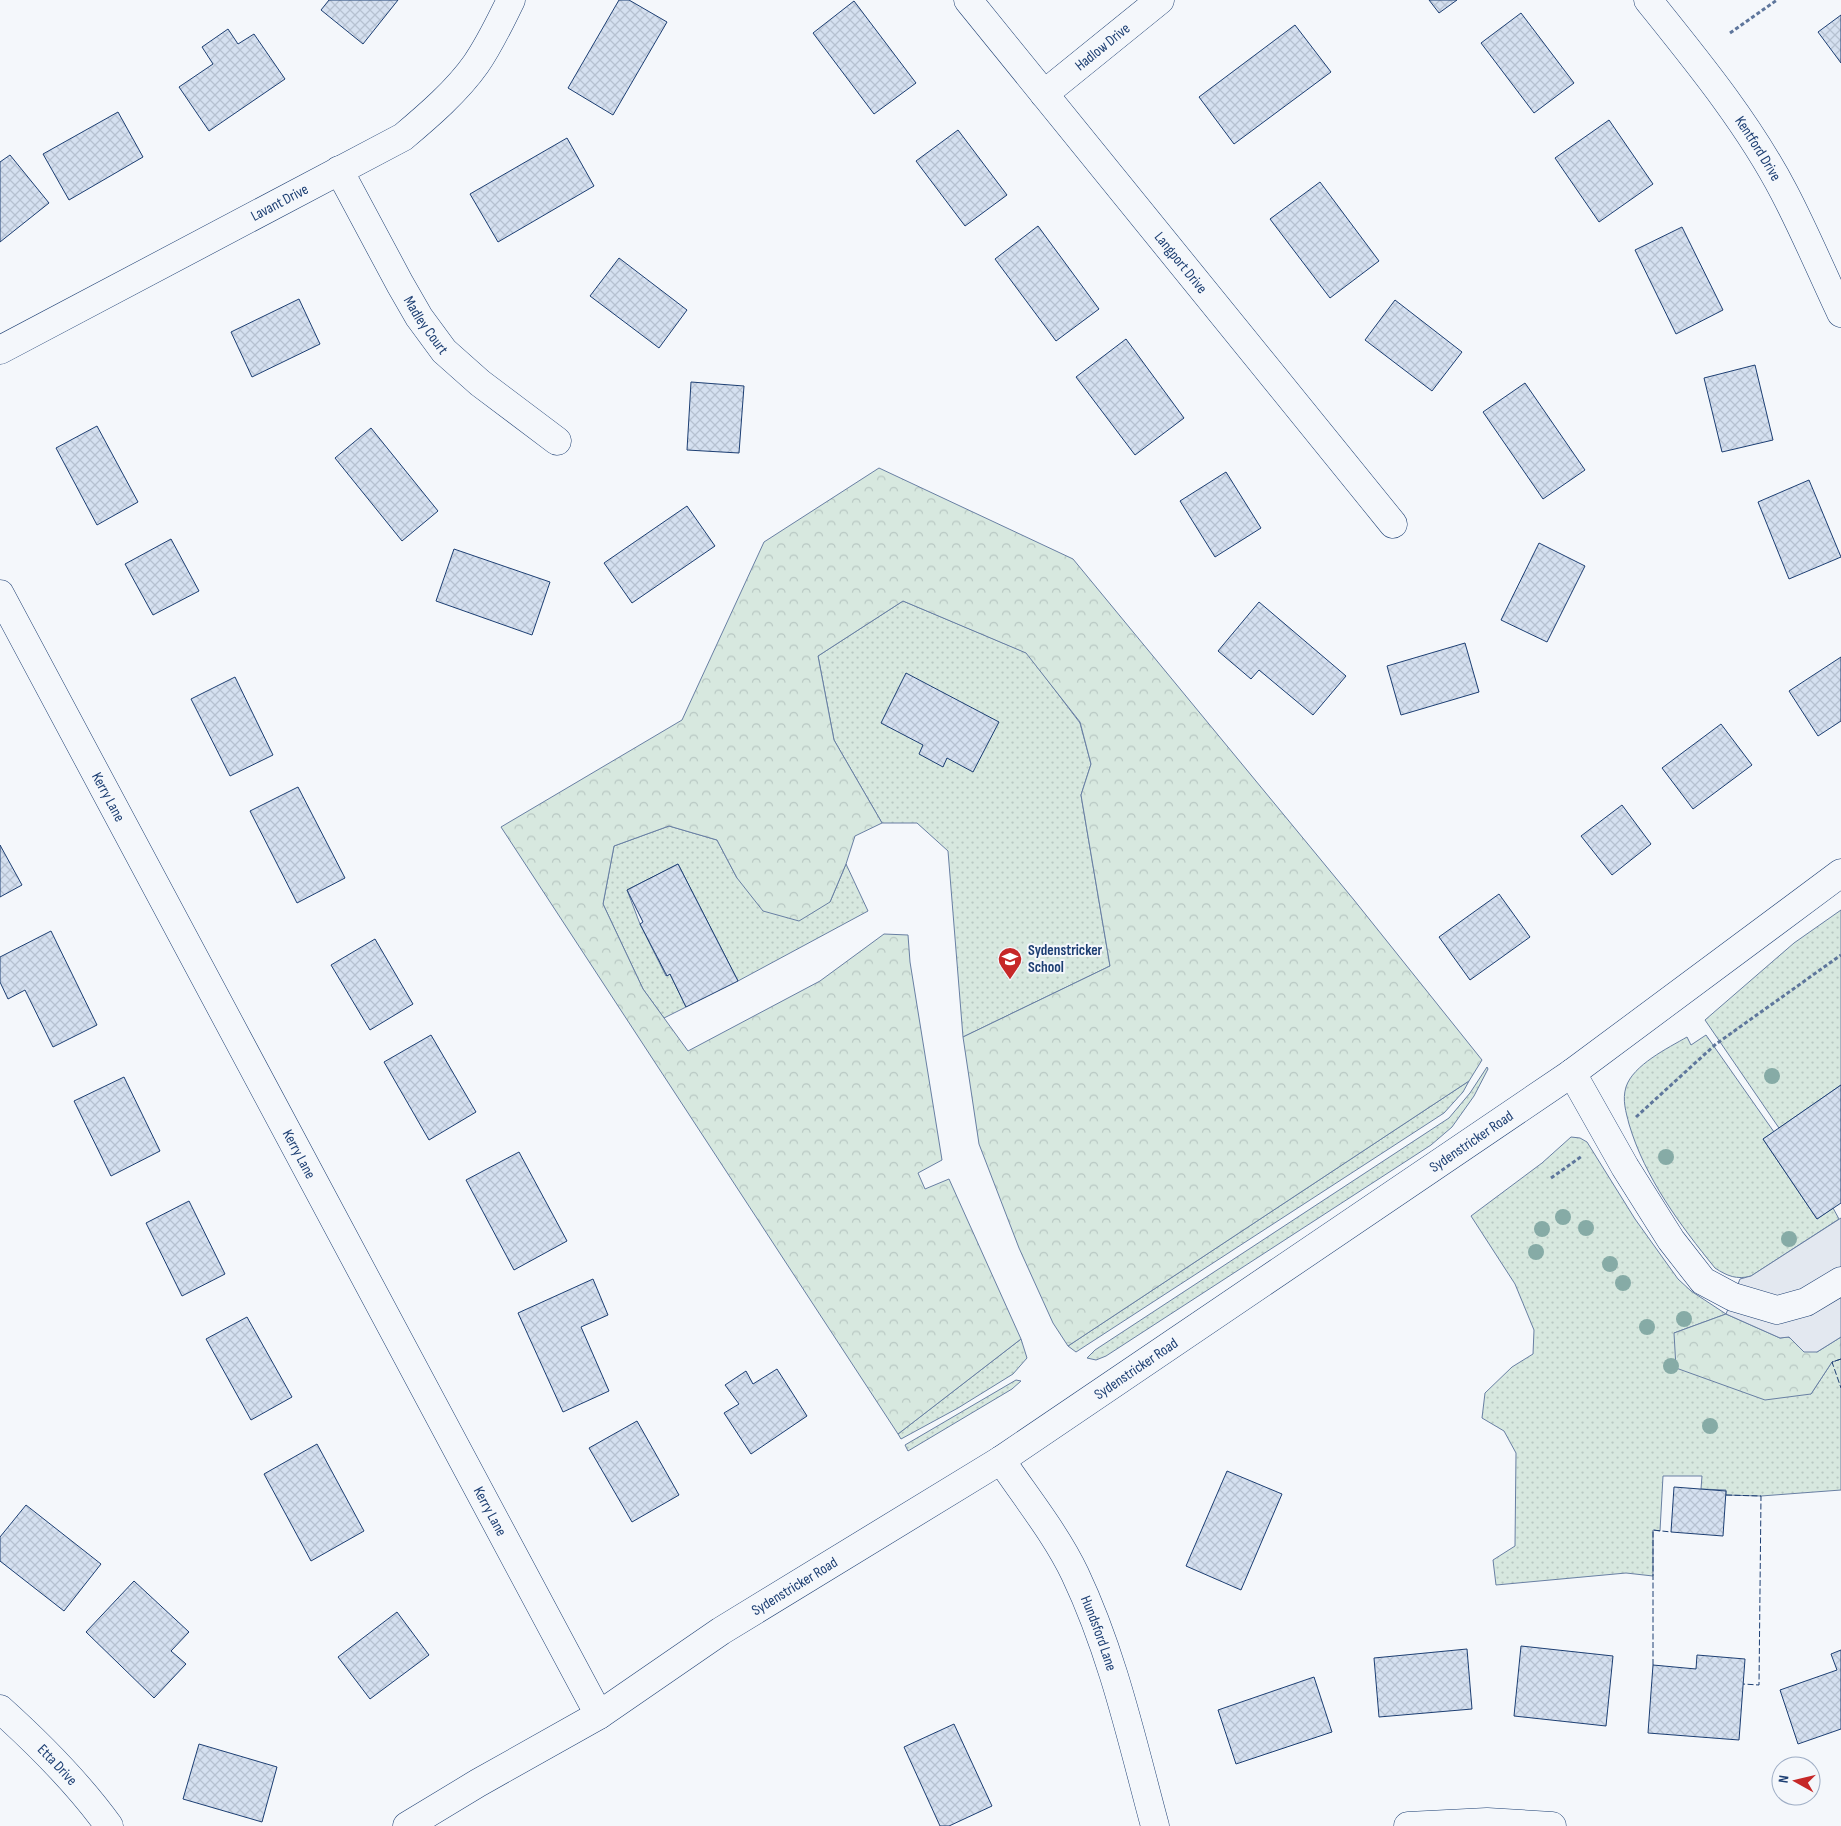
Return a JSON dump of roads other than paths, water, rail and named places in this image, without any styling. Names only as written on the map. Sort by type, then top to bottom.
[{"type":"street","name":"Lavant Drive","points":[[0,350],[403,137],[436,110],[476,65],[511,0]]},
{"type":"street","name":"Langport Drive","points":[[968,0],[1393,524]]},
{"type":"street","name":"Hadlow Drive","points":[[1044,94],[1160,0]]},
{"type":"street","name":"Kentford Drive","points":[[1648,0],[1700,64],[1744,126],[1784,192],[1841,313]]},
{"type":"street","name":"Madley Court","points":[[339,170],[419,317],[444,350],[480,383],[557,441]]},
{"type":"street","name":"Kerry Lane","points":[[0,594],[599,1715]]},
{"type":"street","name":"Sydenstricker Road","points":[[407,1826],[478,1783],[599,1715],[721,1631],[1001,1460],[1572,1073],[1841,873]]},
{"type":"street","points":[[1572,1073],[1630,1175],[1671,1240],[1703,1281],[1733,1297],[1777,1310],[1806,1302],[1841,1281]]},
{"type":"street","name":"Hundsford Lane","points":[[1001,1460],[1074,1572],[1095,1618],[1109,1656],[1155,1826]]},
{"type":"street","name":"Etta Drive","points":[[0,1709],[37,1743],[97,1809],[109,1826]]},
{"type":"street","points":[[1408,1826],[1487,1822],[1552,1826]]},
{"type":"place","name":"Sydenstricker School","points":[[1010,980]]}]
